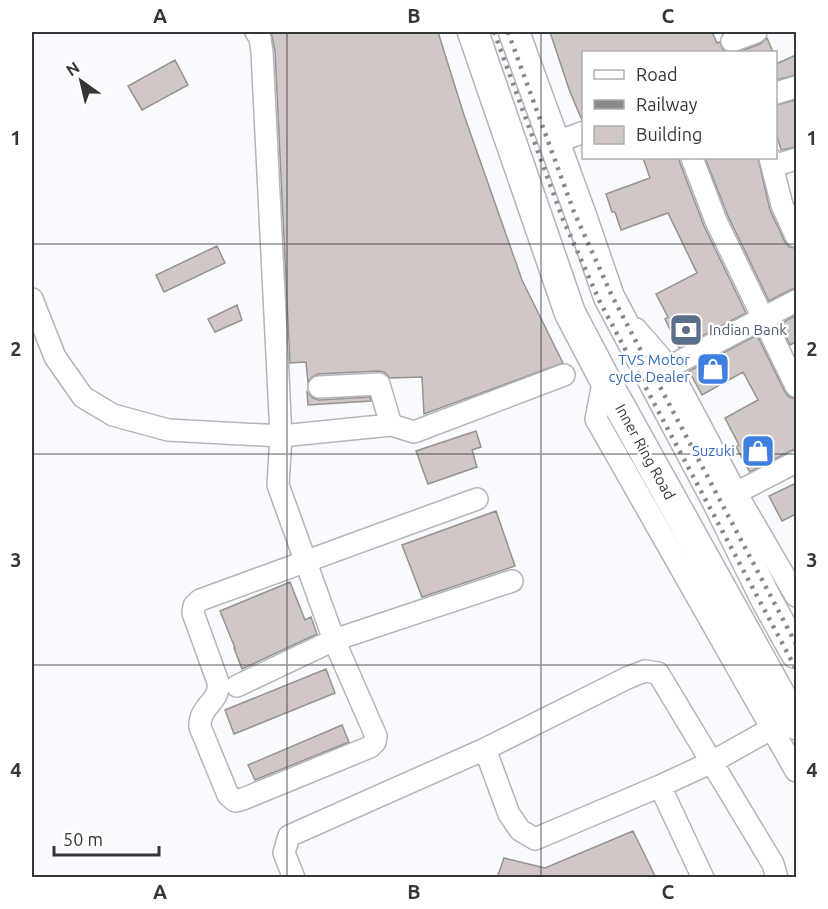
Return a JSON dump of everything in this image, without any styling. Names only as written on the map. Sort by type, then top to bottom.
[{"type":"highway","name":"Inner Ring Road","points":[[472,32],[570,313],[787,723]]},
{"type":"highway","points":[[514,32],[609,297],[727,497],[788,592],[796,653]]},
{"type":"street","points":[[255,32],[260,38],[262,52],[281,436],[278,485],[304,561],[334,640],[376,736],[375,742],[370,747],[235,801],[228,795],[200,727],[203,712],[218,694],[219,689],[193,613],[194,606],[200,600],[304,561],[477,499]]},
{"type":"street","points":[[732,42],[756,32]]},
{"type":"street","points":[[777,93],[796,87]]},
{"type":"street","points":[[554,143],[582,133]]},
{"type":"street","points":[[692,159],[716,221],[796,386]]},
{"type":"street","points":[[796,159],[772,162],[782,205],[796,236]]},
{"type":"street","points":[[609,297],[669,367],[727,497],[796,462]]},
{"type":"street","points":[[32,299],[55,357],[83,397],[113,415],[168,430],[281,436],[391,425],[414,432],[564,375]]},
{"type":"street","points":[[669,367],[796,301]]},
{"type":"street","points":[[319,387],[379,384],[391,425]]},
{"type":"street","points":[[237,686],[334,640],[512,581]]},
{"type":"street","points":[[294,878],[284,853],[289,836],[485,749],[645,671],[658,673],[774,864],[777,878]]},
{"type":"street","points":[[485,749],[509,814],[520,830],[535,838],[660,786],[787,723],[796,771]]},
{"type":"street","points":[[660,786],[703,878]]},
{"type":"building","points":[[271,32],[438,32],[464,115],[522,280],[563,363],[424,414],[422,377],[390,378],[384,372],[378,371],[318,374],[308,382],[306,362],[290,363],[275,51]]},
{"type":"building","points":[[550,32],[712,32],[717,43],[720,42],[725,51],[582,51],[582,120]]},
{"type":"building","points":[[767,38],[773,51],[741,51],[760,44]]},
{"type":"building","points":[[796,55],[796,75],[777,80],[777,64]]},
{"type":"building","points":[[175,60],[188,85],[142,110],[128,86]]},
{"type":"building","points":[[796,100],[796,147],[781,150],[777,136],[777,105]]},
{"type":"building","points":[[643,159],[679,159],[704,226],[746,313],[679,348],[665,319],[668,317],[656,294],[697,273],[668,213],[621,230],[606,194],[650,178]]},
{"type":"building","points":[[705,159],[758,159],[770,210],[785,242],[789,247],[796,248],[796,288],[769,301],[728,216]]},
{"type":"building","points":[[217,246],[225,263],[164,292],[156,275]]},
{"type":"building","points":[[237,305],[242,320],[215,332],[208,319]]},
{"type":"building","points":[[796,315],[796,342],[790,345],[780,324]]},
{"type":"building","points":[[757,335],[785,392],[789,397],[796,399],[796,449],[750,472],[736,447],[739,445],[725,418],[758,400],[743,372],[702,395],[689,371]]},
{"type":"building","points":[[307,392],[319,400],[370,397],[371,401],[308,405]]},
{"type":"building","points":[[476,431],[481,447],[472,450],[477,467],[428,484],[416,451]]},
{"type":"building","points":[[796,483],[796,514],[782,521],[769,496]]},
{"type":"building","points":[[496,511],[515,566],[422,597],[402,545]]},
{"type":"building","points":[[290,582],[305,620],[311,617],[317,634],[242,669],[220,611]]},
{"type":"building","points":[[326,669],[335,693],[234,734],[225,710]]},
{"type":"building","points":[[342,725],[349,742],[255,780],[248,765]]},
{"type":"building","points":[[633,831],[656,878],[497,878],[504,858],[545,868]]},
{"type":"railway","points":[[494,32],[562,217],[600,302],[796,669]]},
{"type":"railway","points":[[508,32],[574,212],[612,296],[796,644]]},
{"type":"place","name":"Indian Bank","points":[[686,330]]},
{"type":"place","name":"TVS Motor cycle Dealer","points":[[713,369]]},
{"type":"place","name":"Suzuki","points":[[758,451]]}]
